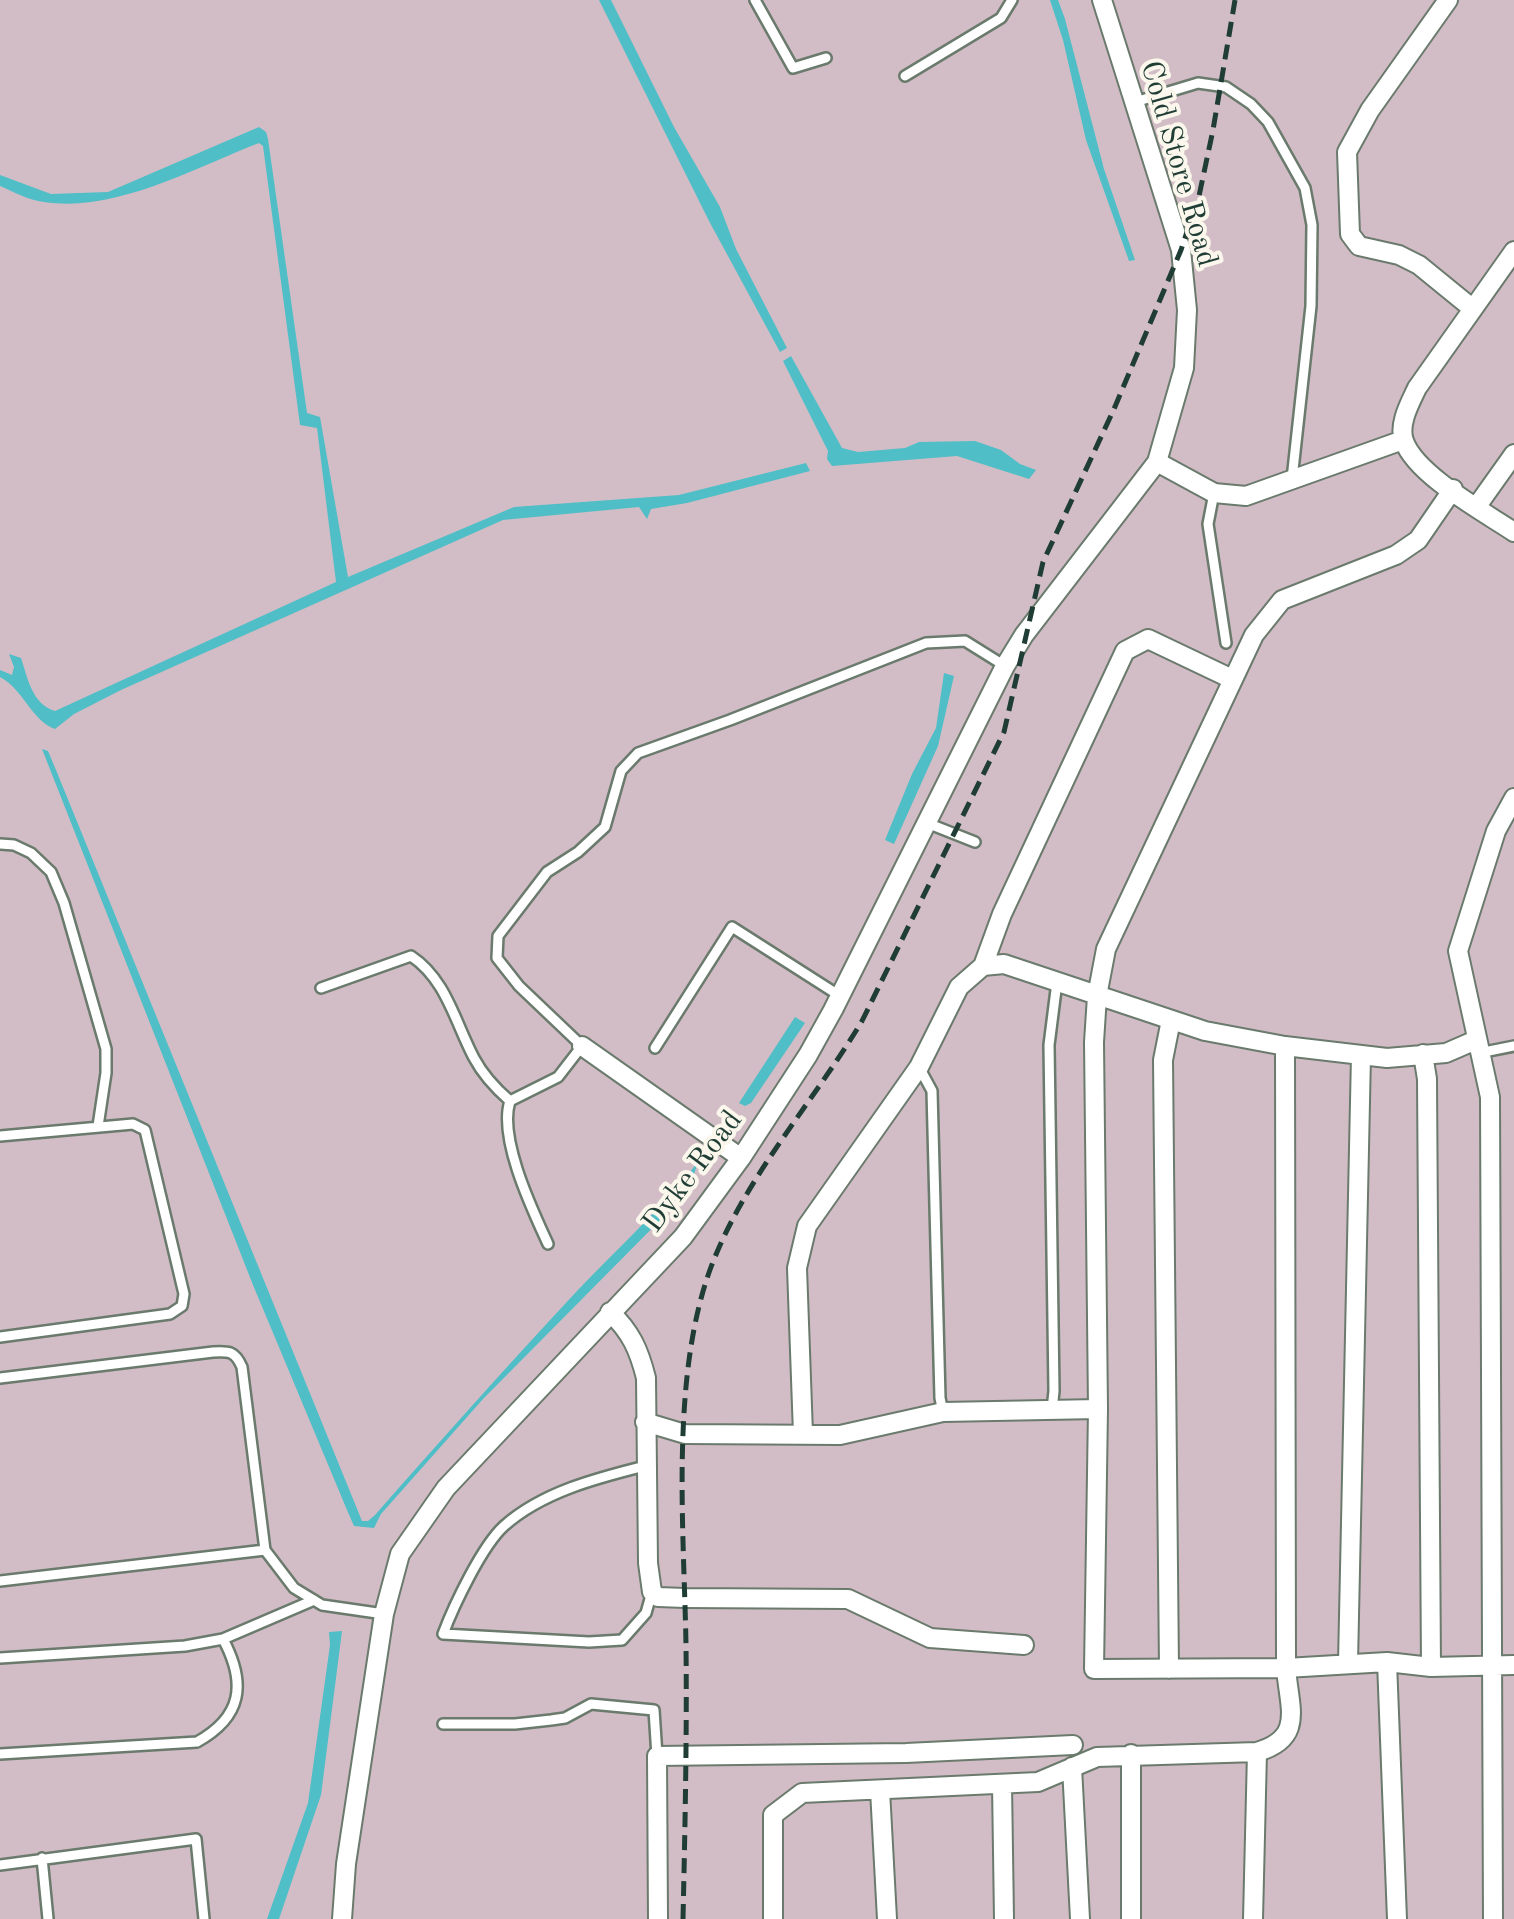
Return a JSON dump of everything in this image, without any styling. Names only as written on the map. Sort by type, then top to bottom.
[{"type":"street","name":"Cold Store Road","points":[[1102,0],[1180,250],[1187,310],[1184,368],[1157,462]]},
{"type":"street","points":[[1448,0],[1370,110],[1348,152],[1350,234],[1359,246],[1399,255],[1420,266],[1473,309]]},
{"type":"street","points":[[1514,251],[1417,388],[1405,412],[1403,440],[1423,469],[1514,532]]},
{"type":"street","points":[[1157,462],[1214,492],[1246,496],[1403,440]]},
{"type":"street","points":[[1477,506],[1514,454]]},
{"type":"street","name":"Dyke Road","points":[[342,1919],[346,1864],[384,1614],[400,1554],[446,1488],[683,1237],[741,1158],[808,1056],[1024,634],[1157,462]]},
{"type":"street","points":[[1453,489],[1418,540],[1396,555],[1282,600],[1254,635],[1106,949],[1094,1042],[1098,1409],[1094,1669],[1286,1668],[1387,1662],[1431,1667],[1514,1666]]},
{"type":"street","points":[[803,1434],[797,1268],[807,1226],[919,1067],[959,987],[983,966],[1002,914],[1124,651],[1148,640],[1232,679]]},
{"type":"street","points":[[1493,1919],[1490,1097],[1458,951],[1496,831],[1514,798]]},
{"type":"street","points":[[983,966],[1004,964],[1205,1031],[1286,1046],[1387,1058],[1478,1046]]},
{"type":"street","points":[[1169,1669],[1162,1060],[1171,1020]]},
{"type":"street","points":[[582,1046],[741,1158]]},
{"type":"street","points":[[773,1919],[774,1815],[802,1794],[1038,1782],[1097,1756],[1258,1752],[1278,1746],[1287,1738],[1290,1722],[1286,1668],[1283,1084],[1286,1046]]},
{"type":"street","points":[[1423,1054],[1427,1079],[1431,1667]]},
{"type":"street","points":[[1348,1663],[1361,1055]]},
{"type":"street","points":[[610,1312],[627,1329],[639,1350],[646,1378],[648,1563],[652,1592],[685,1598],[848,1599],[930,1638],[1024,1645]]},
{"type":"street","points":[[645,1422],[685,1434],[840,1435],[944,1412],[1098,1409]]},
{"type":"street","points":[[1387,1662],[1397,1919]]},
{"type":"street","points":[[658,1919],[657,1756],[1073,1745]]},
{"type":"street","points":[[1253,1919],[1258,1752]]},
{"type":"street","points":[[1130,1919],[1131,1754]]},
{"type":"street","points":[[1072,1767],[1080,1919]]},
{"type":"street","points":[[1002,1784],[1004,1919]]},
{"type":"street","points":[[880,1790],[887,1919]]},
{"type":"lane","points":[[755,0],[793,68],[826,58]]},
{"type":"lane","points":[[904,76],[1001,18],[1012,0]]},
{"type":"lane","points":[[1132,102],[1192,84],[1226,87],[1268,122],[1306,188],[1312,225],[1311,306],[1292,479]]},
{"type":"lane","points":[[1214,492],[1208,524],[1226,642]]},
{"type":"lane","points":[[548,1244],[526,1195],[505,1116],[510,1101],[558,1077],[582,1046],[497,958],[498,936],[547,872],[605,827],[620,771],[638,752],[926,643],[965,640],[1005,666]]},
{"type":"lane","points":[[928,823],[975,842]]},
{"type":"lane","points":[[0,844],[14,844],[31,853],[51,872],[64,903],[106,1049],[98,1126]]},
{"type":"lane","points":[[654,1048],[732,927],[840,996]]},
{"type":"lane","points":[[321,988],[411,956],[429,968],[475,1060],[490,1083],[510,1101]]},
{"type":"lane","points":[[1052,1410],[1049,1045],[1057,982]]},
{"type":"lane","points":[[1478,1046],[1514,1046]]},
{"type":"lane","points":[[919,1067],[932,1091],[940,1398],[944,1412]]},
{"type":"lane","points":[[0,1136],[133,1124],[144,1130],[184,1294],[182,1306],[170,1314],[0,1337]]},
{"type":"lane","points":[[0,1378],[213,1352],[228,1351],[237,1356],[242,1366],[265,1550],[294,1588],[314,1600],[347,1610],[384,1614]]},
{"type":"lane","points":[[647,1466],[597,1478],[529,1507],[500,1529],[454,1606],[443,1634],[590,1642],[622,1640],[646,1613],[652,1592]]},
{"type":"lane","points":[[0,1581],[265,1550]]},
{"type":"lane","points":[[0,1658],[186,1646],[223,1639],[314,1600]]},
{"type":"lane","points":[[0,1754],[196,1742],[215,1732],[230,1716],[238,1686],[233,1657],[223,1639]]},
{"type":"lane","points":[[443,1724],[515,1724],[565,1718],[591,1704],[654,1710],[657,1756]]},
{"type":"lane","points":[[0,1865],[196,1839],[204,1919]]},
{"type":"lane","points":[[42,1858],[48,1919]]},
{"type":"shaded area","points":[[0,0],[1514,0],[1514,1919],[0,1919]]},
{"type":"water","points":[[599,0],[611,0],[674,127],[720,207],[736,249],[787,348],[780,352],[709,221]]},
{"type":"water","points":[[1050,0],[1058,0],[1065,19],[1104,169],[1135,260],[1129,261],[1086,140]]},
{"type":"water","points":[[259,127],[268,139],[307,413],[320,417],[348,577],[514,507],[679,495],[806,463],[810,471],[651,509],[647,519],[639,507],[503,520],[121,690],[74,714],[55,729],[47,725],[0,677],[0,670],[12,675],[14,667],[9,654],[21,658],[36,697],[55,711],[336,582],[317,428],[300,425],[263,146],[259,143],[126,195],[71,204],[32,200],[0,186],[0,175],[51,194],[108,192]]},
{"type":"water","points":[[791,356],[842,448],[858,452],[905,448],[919,442],[975,441],[1001,450],[1036,470],[1029,479],[957,456],[832,466],[783,361]]},
{"type":"water","points":[[944,673],[954,676],[938,746],[894,844],[885,840],[936,728]]},
{"type":"water","points":[[42,749],[48,751],[56,770],[362,1521],[375,1515],[698,1162],[688,1192],[483,1399],[381,1514],[374,1528],[354,1526],[347,1510],[253,1285]]},
{"type":"water","points":[[795,1017],[805,1023],[751,1103],[739,1103]]},
{"type":"water","points":[[342,1631],[321,1795],[279,1919],[267,1919],[308,1803],[329,1632]]},
{"type":"railway","points":[[683,1919],[686,1679],[682,1454],[698,1310],[725,1234],[761,1171],[862,1021],[1004,732],[1043,562],[1114,409],[1181,250],[1199,196],[1235,0]]}]
